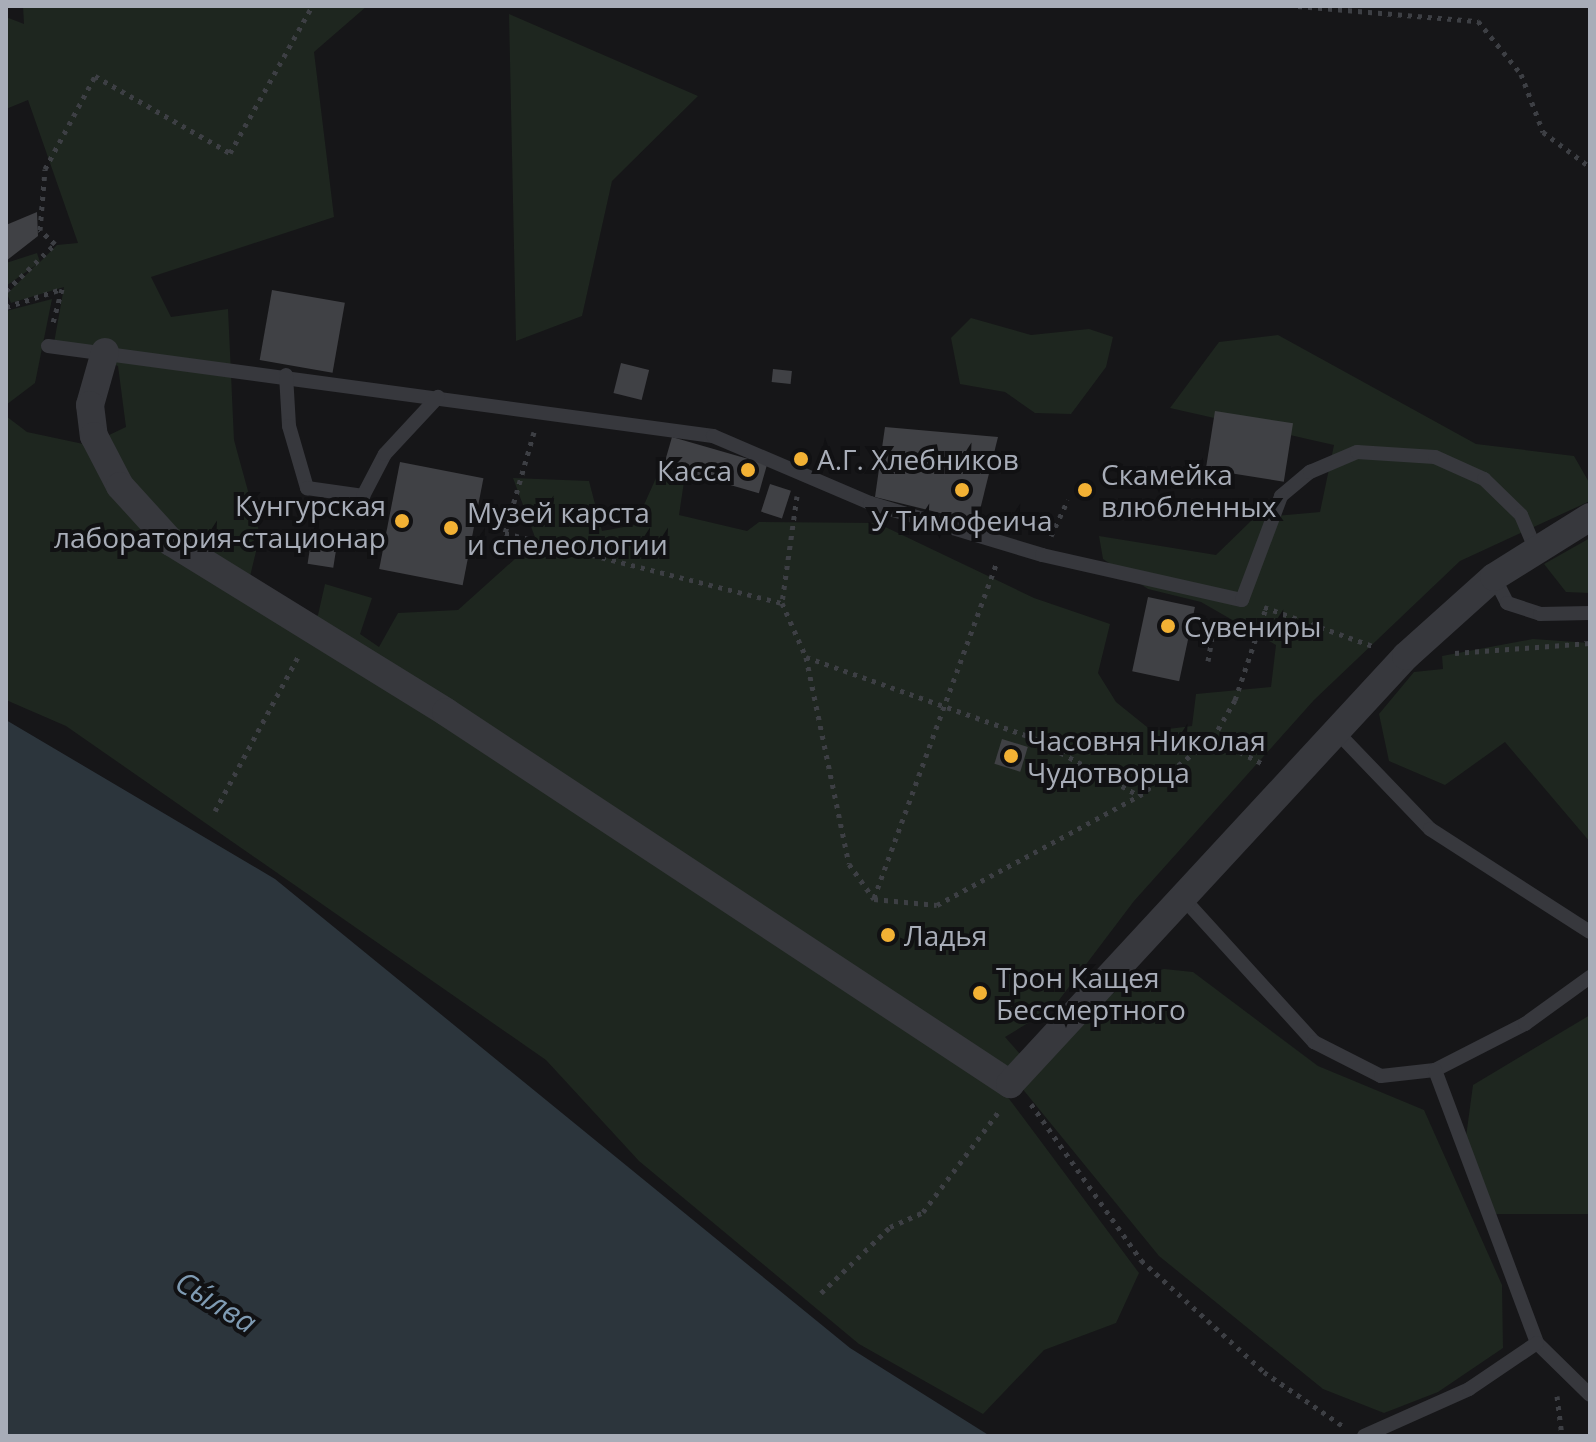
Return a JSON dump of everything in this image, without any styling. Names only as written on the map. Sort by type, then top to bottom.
[{"type":"street","points":[[105,352],[90,405],[105,465],[171,542],[319,637],[446,712],[1014,1087],[1336,731],[1494,577],[1534,546],[1590,517]]},
{"type":"lane","points":[[48,346],[343,382],[713,436],[870,503],[1004,545],[1242,600],[1281,496],[1310,472],[1357,452],[1435,457],[1484,479],[1521,515],[1534,546]]},
{"type":"lane","points":[[286,375],[289,426],[307,488],[363,496],[385,454],[438,397]]},
{"type":"lane","points":[[1494,577],[1507,603],[1540,614],[1590,613]]},
{"type":"lane","points":[[1336,731],[1430,829],[1590,932]]},
{"type":"lane","points":[[1183,898],[1273,1002],[1340,1060],[1381,1076],[1435,1070],[1525,1024],[1590,977]]},
{"type":"lane","points":[[1435,1070],[1537,1343],[1590,1395]]},
{"type":"lane","points":[[1364,1436],[1469,1389],[1537,1343]]},
{"type":"path","points":[[6,291],[55,244],[40,230],[45,169],[95,76],[230,153],[312,6]]},
{"type":"path","points":[[1298,6],[1478,21],[1521,74],[1543,132],[1590,167]]},
{"type":"path","points":[[6,307],[62,289],[48,346]]},
{"type":"path","points":[[541,411],[505,533],[782,603]]},
{"type":"path","points":[[801,471],[782,603],[806,657],[849,864],[874,899],[937,905],[1139,796],[1213,738],[1235,700],[1266,607]]},
{"type":"path","points":[[1042,555],[1068,500]]},
{"type":"path","points":[[874,899],[1004,545]]},
{"type":"path","points":[[1208,661],[1220,594]]},
{"type":"path","points":[[1242,600],[1341,633]]},
{"type":"path","points":[[215,811],[301,651],[319,637]]},
{"type":"path","points":[[806,657],[943,711],[1034,738],[1139,796]]},
{"type":"path","points":[[1213,738],[1289,782]]},
{"type":"path","points":[[821,1293],[890,1227],[923,1212],[1014,1087],[1141,1260],[1286,1390],[1364,1436]]},
{"type":"shaded area","points":[[23,6],[367,6],[314,52],[334,217],[151,277],[171,317],[228,309],[234,440],[260,535],[246,593],[303,626],[318,615],[325,584],[372,598],[360,634],[379,647],[398,613],[458,610],[536,540],[513,478],[589,481],[602,531],[635,525],[660,469],[685,475],[679,515],[747,531],[759,522],[877,523],[1034,598],[1110,624],[1098,673],[1116,702],[1152,731],[1192,726],[1196,694],[1271,687],[1276,645],[1201,602],[1148,589],[1103,559],[1099,536],[1216,555],[1254,518],[1320,512],[1334,445],[1170,408],[1219,342],[1278,335],[1476,444],[1574,456],[1590,484],[1590,501],[1460,561],[1314,700],[1134,901],[1053,1008],[1005,1037],[1033,1069],[1031,1061],[1133,977],[1164,969],[1193,972],[1318,1066],[1424,1110],[1502,1285],[1503,1348],[1438,1392],[1384,1413],[1323,1389],[1159,1256],[1021,1087],[1007,1096],[1139,1273],[1116,1323],[1044,1350],[983,1414],[859,1344],[639,1161],[546,1060],[66,726],[6,700],[6,416],[27,432],[88,445],[126,427],[118,366],[54,343],[64,287],[11,303],[7,294],[36,265],[6,286],[6,263],[37,253],[40,262],[57,245],[78,243],[28,100],[6,109],[6,17],[24,24]]},
{"type":"shaded area","points":[[509,14],[698,96],[612,181],[582,316],[516,341]]},
{"type":"shaded area","points":[[52,299],[35,383],[6,405],[6,311]]},
{"type":"shaded area","points":[[971,318],[1031,335],[1089,329],[1113,337],[1106,367],[1071,414],[1035,413],[1005,392],[960,384],[951,338]]},
{"type":"shaded area","points":[[1590,538],[1590,593],[1566,592],[1544,564]]},
{"type":"shaded area","points":[[1533,639],[1590,643],[1590,842],[1505,742],[1445,785],[1389,761],[1379,714],[1414,672],[1443,669],[1442,656]]},
{"type":"shaded area","points":[[1590,1015],[1590,1214],[1495,1214],[1466,1137],[1473,1085]]},
{"type":"water","name":"Сы́лва","points":[[6,720],[275,879],[850,1348],[990,1436],[6,1436]]},
{"type":"building","points":[[37,212],[38,236],[6,261],[6,225]]},
{"type":"building","points":[[272,290],[345,303],[333,373],[260,360]]},
{"type":"building","points":[[621,363],[649,370],[642,400],[614,393]]},
{"type":"building","points":[[773,369],[792,371],[791,384],[772,382]]},
{"type":"building","points":[[1215,411],[1293,423],[1284,482],[1206,469]]},
{"type":"building","points":[[885,427],[998,437],[977,522],[875,497]]},
{"type":"building","points":[[672,437],[767,464],[759,493],[664,466]]},
{"type":"building","points":[[400,462],[483,478],[463,585],[379,569]]},
{"type":"building","points":[[770,484],[791,491],[782,518],[761,512]]},
{"type":"building","points":[[311,542],[337,546],[333,568],[308,564]]},
{"type":"building","points":[[1148,597],[1195,607],[1179,681],[1132,671]]},
{"type":"building","name":"Часовня Николая Чудотворца","points":[[1002,739],[1028,747],[1020,772],[994,764]]},
{"type":"place","name":"А.Г. Хлебников","points":[[801,459]]},
{"type":"place","name":"Касса","points":[[748,470]]},
{"type":"place","name":"У Тимофеича","points":[[962,490]]},
{"type":"place","name":"Скамейка влюбленных","points":[[1085,490]]},
{"type":"place","name":"Кунгурская лаборатория-стационар","points":[[402,521]]},
{"type":"place","name":"Музей карста и спелеологии","points":[[451,528]]},
{"type":"place","name":"Сувениры","points":[[1168,626]]},
{"type":"place","name":"Часовня Николая Чудотворца","points":[[1011,756]]},
{"type":"place","name":"Ладья","points":[[888,935]]},
{"type":"place","name":"Трон Кащея Бессмертного","points":[[980,993]]}]
